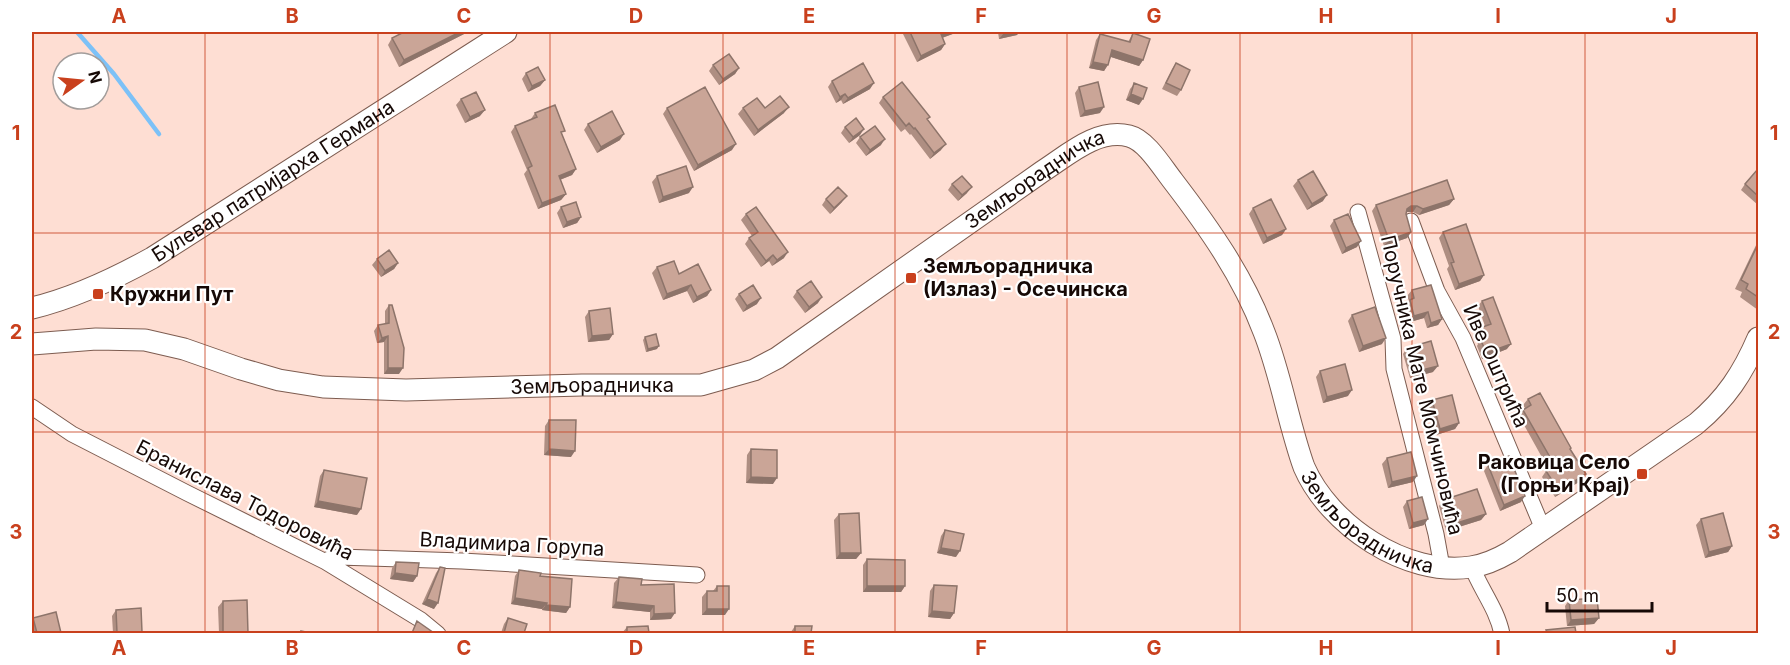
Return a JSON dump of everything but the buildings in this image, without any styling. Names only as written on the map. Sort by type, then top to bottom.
[{"type":"street","name":"Булевар патријарха Германа","points":[[32,308],[82,292],[152,258],[506,32]]},
{"type":"street","name":"Земљорадничка","points":[[32,344],[96,339],[145,340],[184,348],[266,377],[323,387],[406,390],[582,385],[701,385],[754,370],[777,358],[1082,145],[1102,137],[1129,136],[1136,138],[1143,145],[1183,194],[1218,243],[1244,286],[1270,348],[1304,466],[1318,492],[1344,522],[1373,543],[1408,559],[1442,567],[1472,567],[1501,557],[1706,416],[1740,376],[1758,338]]},
{"type":"street","name":"Поручника Мате Момчиновића","points":[[1359,212],[1393,339],[1394,369],[1436,534],[1442,567]]},
{"type":"street","name":"Иве Оштрића","points":[[1411,222],[1437,291],[1463,338],[1543,529]]},
{"type":"street","name":"Бранислава Тодоровића","points":[[32,407],[53,423],[89,443],[326,562],[421,620],[438,633]]},
{"type":"street","name":"Владимира Горупа","points":[[326,562],[328,559],[339,557],[697,575]]},
{"type":"street","points":[[1472,567],[1478,583],[1499,620],[1502,633]]},
{"type":"waterway","points":[[77,32],[114,74],[159,134]]},
{"type":"place","name":"Земљорадничка (Излаз) - Осечинска","points":[[911,278]]},
{"type":"place","name":"Кружни Пут","points":[[98,294]]},
{"type":"place","name":"Раковица Село (Горњи Крај)","points":[[1642,474]]}]
